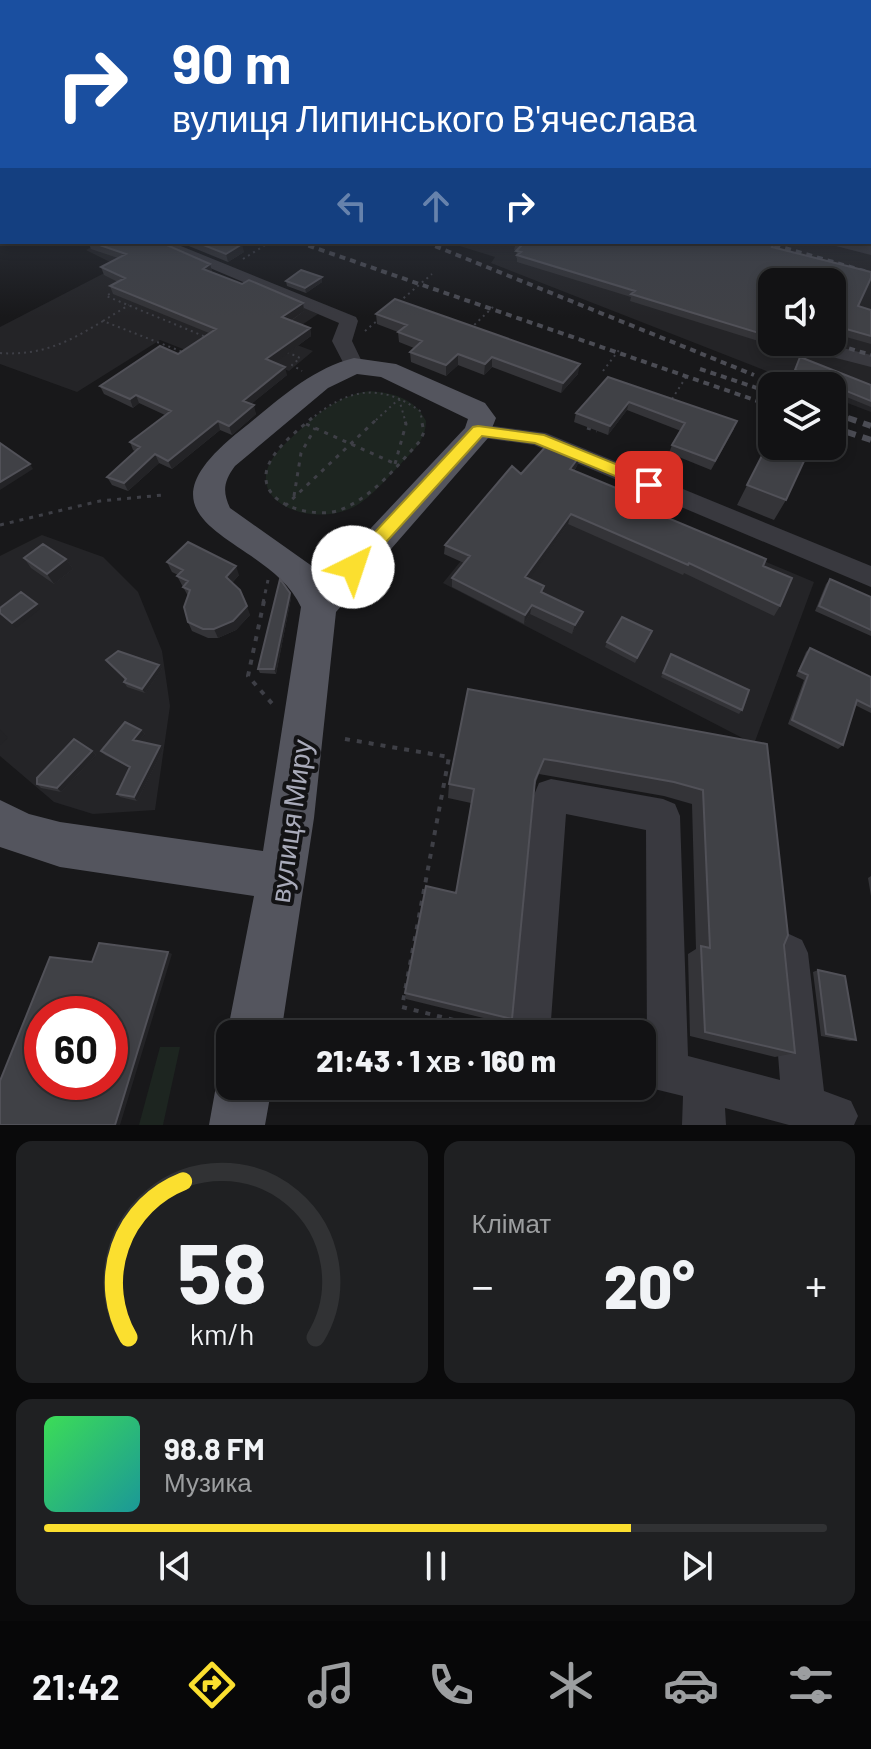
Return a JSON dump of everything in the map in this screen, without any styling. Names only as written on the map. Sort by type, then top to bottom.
[{"type":"main road","points":[[354,366],[387,370],[475,409],[482,418],[478,431],[387,528],[319,607],[307,581],[217,515],[208,494],[211,477],[224,459],[319,382],[354,366]]},
{"type":"main road","name":"вулиця Миру","points":[[277,1020],[283,876],[319,607]]},
{"type":"main road","points":[[0,822],[15,832],[54,843],[203,868],[283,876]]},
{"type":"main road","points":[[237,1125],[241,1100]]},
{"type":"street","points":[[162,244],[349,321],[342,341],[354,366]]},
{"type":"street","points":[[846,244],[871,250]]},
{"type":"street","points":[[846,355],[871,361]]},
{"type":"street","points":[[478,431],[538,438],[871,577]]},
{"type":"street","points":[[531,1020],[551,795],[663,816],[671,1073],[704,1125]]},
{"type":"street","points":[[671,1073],[820,1112],[789,953]]},
{"type":"path","points":[[226,269],[267,244]]},
{"type":"path","points":[[391,309],[432,274]]},
{"type":"path","points":[[123,286],[106,296],[206,337]]},
{"type":"path","points":[[0,353],[25,356],[58,348],[129,305]]},
{"type":"path","points":[[465,335],[493,307]]},
{"type":"path","points":[[363,332],[382,317]]},
{"type":"path","points":[[103,321],[181,353],[213,332]]},
{"type":"path","points":[[603,371],[619,350]]},
{"type":"path","points":[[287,352],[300,358],[292,365],[309,376]]},
{"type":"path","points":[[668,406],[688,374]]},
{"type":"path","points":[[384,393],[400,397],[420,411],[424,432],[370,494],[353,506],[318,513],[286,506],[268,487],[267,466],[307,424],[331,404],[355,394],[384,393]]},
{"type":"path","points":[[286,506],[400,397]]},
{"type":"path","points":[[397,464],[406,424],[400,397]]},
{"type":"path","points":[[307,424],[397,464]]},
{"type":"path","points":[[294,498],[301,453],[315,428]]},
{"type":"path","points":[[587,428],[597,431]]},
{"type":"path","points":[[0,525],[100,501],[163,495]]},
{"type":"path","points":[[269,576],[248,676],[278,711]]},
{"type":"path","points":[[345,739],[449,757],[402,1007],[453,1020]]},
{"type":"shaded area","points":[[104,244],[195,297],[253,284],[318,314],[281,339],[313,351],[289,371],[236,350],[216,362],[160,340],[77,392],[0,364],[0,327],[118,266],[86,250]]},
{"type":"shaded area","points":[[453,244],[871,244],[871,412],[846,402],[846,372],[769,372],[491,263],[495,257]]},
{"type":"shaded area","points":[[370,391],[402,398],[416,407],[426,421],[424,434],[417,445],[378,488],[354,507],[335,513],[315,514],[296,511],[280,503],[269,492],[266,477],[271,460],[325,409],[346,398]]},
{"type":"shaded area","points":[[538,466],[814,582],[754,744],[443,583]]},
{"type":"shaded area","points":[[42,535],[103,557],[138,592],[162,651],[170,706],[155,810],[93,814],[54,802],[0,756],[0,556]]},
{"type":"shaded area","points":[[160,1047],[180,1047],[163,1125],[139,1125]]},
{"type":"building","points":[[97,244],[165,244],[210,264],[203,269],[242,284],[249,280],[303,303],[282,317],[310,328],[266,359],[285,367],[243,401],[254,405],[229,426],[218,421],[168,461],[155,454],[124,483],[107,477],[140,447],[130,442],[171,411],[136,395],[130,399],[100,386],[160,346],[178,354],[216,329],[110,286],[125,278],[101,267],[126,254]]},
{"type":"building","points":[[201,244],[242,244],[226,254]]},
{"type":"building","points":[[518,244],[774,244],[772,247],[871,272],[858,306],[871,310],[871,336],[846,329],[846,268],[758,268],[758,333],[631,294],[635,291],[517,255],[521,252],[516,251],[522,245]]},
{"type":"building","points":[[301,270],[322,277],[305,288],[286,281]]},
{"type":"building","points":[[395,299],[580,364],[563,383],[492,357],[485,364],[458,354],[446,365],[410,352],[422,341],[398,332],[407,325],[376,314]]},
{"type":"building","points":[[800,357],[838,372],[800,372],[795,370]]},
{"type":"building","points":[[846,375],[871,385],[871,401],[846,391]]},
{"type":"building","points":[[608,377],[737,421],[715,461],[672,445],[685,423],[629,402],[610,426],[576,413]]},
{"type":"building","points":[[0,443],[30,464],[0,482]]},
{"type":"building","points":[[548,444],[579,457],[570,469],[667,509],[663,516],[766,559],[763,566],[792,578],[780,606],[689,563],[571,514],[525,577],[544,586],[541,592],[583,612],[575,625],[532,605],[525,615],[452,578],[470,556],[445,545],[512,466],[521,474]]},
{"type":"building","points":[[760,460],[805,460],[786,500],[747,485]]},
{"type":"building","points":[[188,542],[236,566],[226,577],[240,590],[247,606],[233,621],[214,629],[203,629],[188,622],[184,607],[190,590],[183,587],[188,581],[177,576],[183,570],[167,562]]},
{"type":"building","points":[[43,544],[66,559],[47,574],[24,558]]},
{"type":"building","points":[[280,579],[290,593],[274,669],[258,669]]},
{"type":"building","points":[[830,579],[871,597],[871,630],[819,606]]},
{"type":"building","points":[[21,592],[37,604],[12,623],[0,613],[0,608]]},
{"type":"building","points":[[622,617],[652,631],[637,658],[607,642]]},
{"type":"building","points":[[810,648],[871,677],[871,707],[857,700],[843,745],[792,720],[808,675],[799,671]]},
{"type":"building","points":[[118,651],[159,665],[142,689],[124,682],[126,679],[106,660]]},
{"type":"building","points":[[671,654],[749,690],[742,710],[663,673]]},
{"type":"building","points":[[468,689],[767,744],[788,935],[784,945],[795,1053],[705,1032],[701,946],[710,948],[703,790],[544,759],[535,780],[512,1019],[405,993],[426,886],[456,893],[474,789],[449,784]]},
{"type":"building","points":[[125,722],[141,730],[133,740],[160,746],[134,797],[117,794],[130,767],[101,751]]},
{"type":"building","points":[[74,739],[92,751],[57,788],[37,784],[37,778]]},
{"type":"building","points":[[99,943],[168,952],[128,1083],[128,996],[34,996],[50,957],[92,962]]},
{"type":"building","points":[[818,970],[845,976],[856,1040],[826,1034]]},
{"type":"building","points":[[24,1021],[24,1100],[123,1100],[115,1125],[0,1125],[0,1081]]},
{"type":"railway","points":[[304,244],[758,401]]},
{"type":"railway","points":[[430,244],[754,375]]},
{"type":"railway","points":[[771,244],[871,273]]},
{"type":"railway","points":[[846,347],[871,355]]},
{"type":"railway","points":[[700,369],[758,388]]},
{"type":"railway","points":[[846,417],[851,419]]},
{"type":"railway","points":[[851,419],[871,426]]},
{"type":"railway","points":[[846,432],[871,440]]},
{"type":"route","points":[[353,567],[478,431],[538,438],[649,485]]}]
